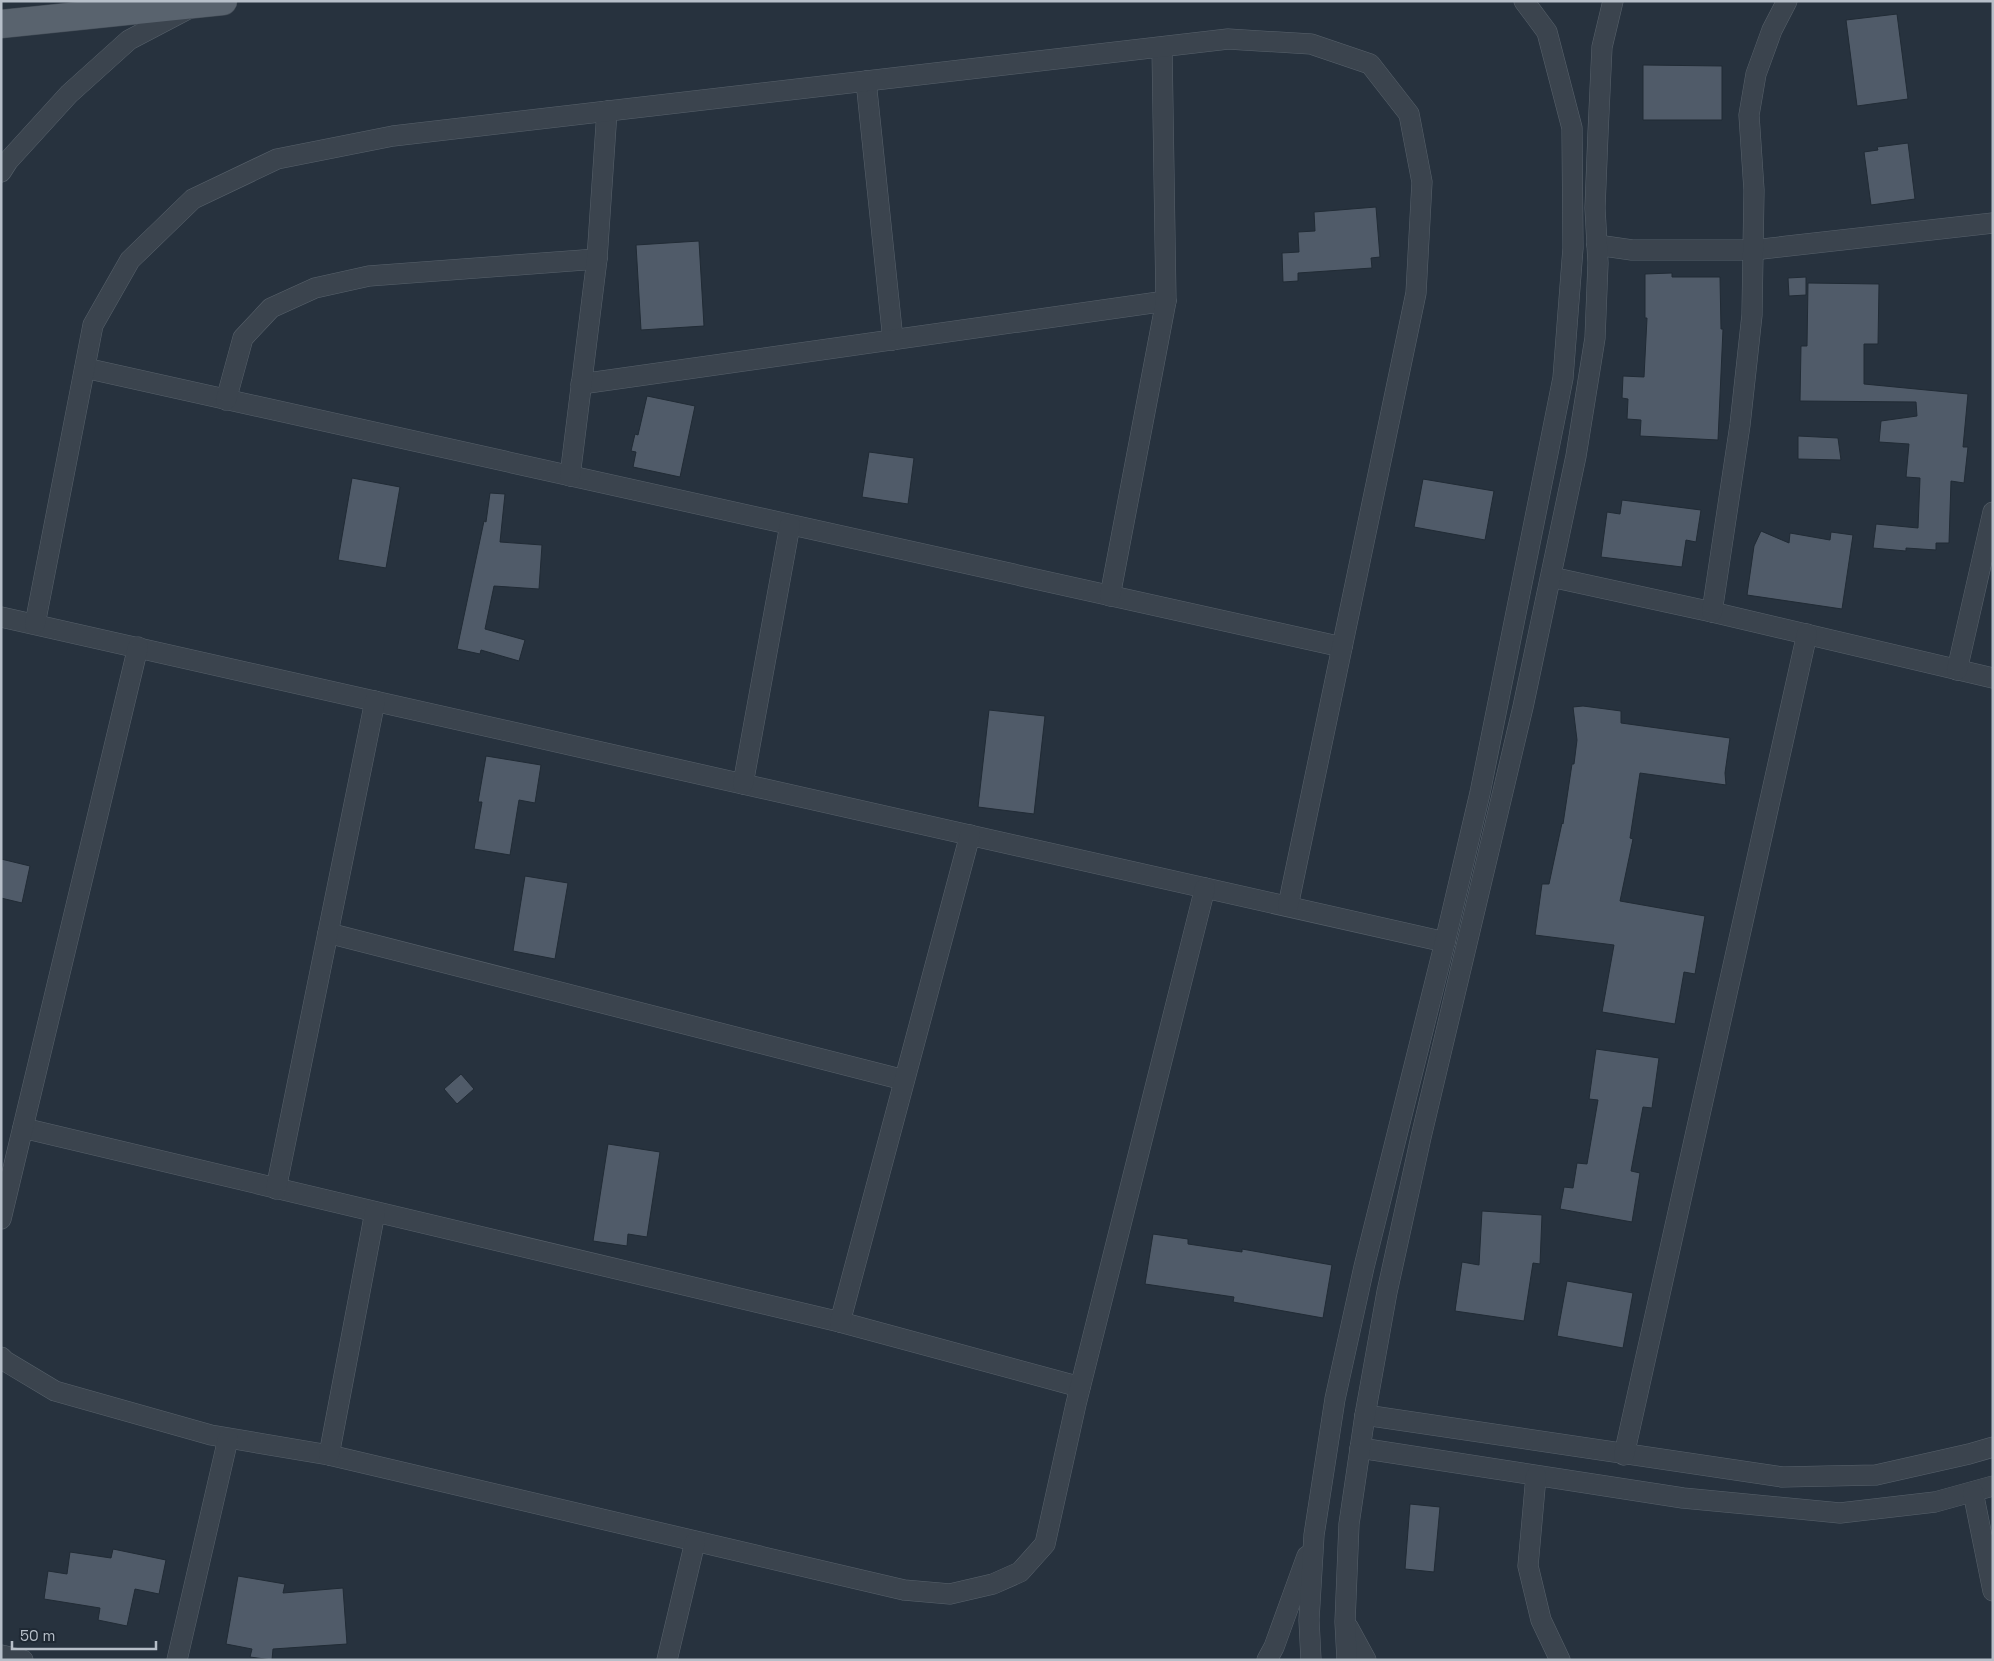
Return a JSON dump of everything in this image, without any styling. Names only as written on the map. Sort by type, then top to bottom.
[{"type":"main road","points":[[1,24],[210,3]]},
{"type":"street","points":[[1347,1660],[1345,1622],[1349,1524],[1365,1415],[1387,1292],[1421,1137],[1523,707],[1576,456],[1595,338],[1596,198],[1602,47],[1613,1]]},
{"type":"street","points":[[1712,612],[1740,425],[1752,315],[1754,190],[1749,115],[1756,74],[1772,30],[1787,1]]},
{"type":"street","points":[[1311,1660],[1309,1620],[1314,1536],[1333,1408],[1364,1267],[1480,794],[1563,378],[1573,248],[1572,128],[1547,32],[1525,2]]},
{"type":"street","points":[[1,172],[8,161],[69,94],[130,40],[210,3]]},
{"type":"street","points":[[35,624],[93,325],[130,260],[193,199],[277,159],[393,136],[1162,47],[1228,40],[1311,44],[1370,64],[1409,114],[1422,182],[1416,294],[1288,906]]},
{"type":"street","points":[[1110,596],[1166,302],[1162,47]]},
{"type":"street","points":[[866,81],[894,340]]},
{"type":"street","points":[[570,476],[597,259],[607,111]]},
{"type":"street","points":[[1597,245],[1632,250],[1753,250],[1993,223]]},
{"type":"street","points":[[226,400],[243,338],[271,308],[315,288],[369,276],[597,259]]},
{"type":"street","points":[[581,384],[1166,302]]},
{"type":"street","points":[[85,368],[1342,647]]},
{"type":"street","points":[[1957,670],[1993,512]]},
{"type":"street","points":[[743,784],[790,525]]},
{"type":"street","points":[[1551,577],[1712,612],[1993,678]]},
{"type":"street","points":[[1,617],[1445,942]]},
{"type":"street","points":[[1624,1455],[1806,634]]},
{"type":"street","points":[[1,1219],[138,647]]},
{"type":"street","points":[[276,1188],[375,701]]},
{"type":"street","points":[[840,1322],[970,835]]},
{"type":"street","points":[[1,1357],[56,1391],[228,1439],[329,1455],[904,1590],[950,1594],[993,1584],[1020,1572],[1045,1544],[1080,1387],[1206,888]]},
{"type":"street","points":[[328,933],[904,1080]]},
{"type":"street","points":[[23,1128],[840,1322],[1080,1387]]},
{"type":"street","points":[[329,1455],[375,1212]]},
{"type":"street","points":[[1365,1415],[1782,1477],[1876,1475],[1993,1447]]},
{"type":"street","points":[[177,1660],[228,1439]]},
{"type":"street","points":[[1360,1448],[1683,1498],[1840,1513],[1935,1502],[1993,1486]]},
{"type":"street","points":[[1536,1476],[1528,1566],[1541,1620],[1560,1660]]},
{"type":"street","points":[[1973,1492],[1993,1591]]},
{"type":"street","points":[[1267,1660],[1274,1647],[1314,1536]]},
{"type":"street","points":[[667,1660],[695,1542]]},
{"type":"street","points":[[1345,1622],[1366,1660]]},
{"type":"street","points":[[1,1655],[24,1660]]},
{"type":"building","points":[[1897,14],[1908,99],[1857,106],[1846,20]]},
{"type":"building","points":[[1643,65],[1722,66],[1722,120],[1643,120]]},
{"type":"building","points":[[1908,143],[1915,199],[1871,205],[1864,152],[1878,150],[1877,147]]},
{"type":"building","points":[[1376,207],[1380,257],[1371,258],[1372,268],[1298,273],[1298,281],[1283,282],[1282,253],[1299,252],[1298,232],[1315,231],[1314,212]]},
{"type":"building","points":[[699,241],[704,326],[641,330],[636,245]]},
{"type":"building","points":[[1672,273],[1672,277],[1720,277],[1721,329],[1723,329],[1718,440],[1640,436],[1641,420],[1627,419],[1628,399],[1622,398],[1623,376],[1644,377],[1647,318],[1645,318],[1645,274]]},
{"type":"building","points":[[1806,277],[1806,295],[1789,296],[1788,278]]},
{"type":"building","points":[[1808,283],[1879,284],[1878,344],[1864,344],[1864,384],[1968,394],[1963,447],[1968,447],[1964,483],[1951,481],[1949,543],[1936,543],[1936,550],[1906,548],[1906,551],[1873,548],[1876,524],[1918,528],[1920,478],[1906,477],[1909,444],[1879,442],[1881,421],[1917,416],[1916,402],[1800,401],[1801,346],[1807,346]]},
{"type":"building","points":[[647,396],[695,406],[680,477],[633,467],[636,452],[631,451],[635,434],[638,435]]},
{"type":"building","points":[[1798,436],[1838,438],[1841,460],[1798,459]]},
{"type":"building","points":[[869,452],[914,458],[908,504],[862,497]]},
{"type":"building","points":[[352,478],[400,487],[386,568],[338,560]]},
{"type":"building","points":[[1423,479],[1494,491],[1485,540],[1414,527]]},
{"type":"building","points":[[490,493],[505,494],[500,542],[542,545],[539,589],[494,586],[485,629],[525,640],[519,661],[481,650],[480,654],[457,649],[484,521],[486,522]]},
{"type":"building","points":[[1622,500],[1701,510],[1696,542],[1686,540],[1682,567],[1601,557],[1607,512],[1620,514]]},
{"type":"building","points":[[1761,531],[1789,543],[1790,533],[1830,540],[1831,532],[1853,535],[1842,609],[1747,595],[1754,546]]},
{"type":"building","points":[[1583,706],[1621,711],[1621,723],[1730,738],[1725,773],[1726,785],[1640,773],[1630,838],[1633,839],[1620,901],[1705,916],[1695,974],[1684,972],[1675,1024],[1602,1012],[1614,945],[1535,935],[1542,884],[1549,884],[1563,824],[1572,764],[1574,764],[1577,740],[1573,707]]},
{"type":"building","points":[[989,710],[1045,716],[1034,814],[978,807]]},
{"type":"building","points":[[486,756],[541,765],[535,803],[519,800],[510,855],[474,849],[482,802],[478,802]]},
{"type":"building","points":[[1,859],[30,866],[22,903],[1,898]]},
{"type":"building","points":[[525,876],[568,883],[555,959],[513,951]]},
{"type":"building","points":[[1596,1049],[1659,1058],[1652,1108],[1643,1107],[1631,1171],[1640,1173],[1632,1222],[1560,1209],[1564,1187],[1573,1188],[1577,1163],[1587,1164],[1598,1100],[1589,1099]]},
{"type":"building","points":[[461,1074],[474,1089],[457,1104],[444,1089]]},
{"type":"building","points":[[608,1144],[660,1152],[647,1237],[628,1234],[627,1246],[593,1241]]},
{"type":"building","points":[[1482,1211],[1542,1215],[1540,1264],[1533,1263],[1524,1321],[1455,1311],[1462,1262],[1479,1265]]},
{"type":"building","points":[[1153,1234],[1188,1239],[1188,1244],[1242,1252],[1242,1249],[1332,1265],[1323,1318],[1233,1302],[1234,1297],[1145,1284]]},
{"type":"building","points":[[1567,1281],[1633,1293],[1623,1348],[1557,1336]]},
{"type":"building","points":[[1410,1504],[1440,1507],[1434,1572],[1405,1569]]},
{"type":"building","points":[[113,1549],[166,1560],[159,1594],[135,1589],[127,1626],[98,1620],[100,1608],[44,1599],[48,1571],[67,1574],[70,1552],[111,1558]]},
{"type":"building","points":[[238,1576],[285,1584],[283,1593],[343,1588],[347,1644],[273,1649],[272,1660],[250,1657],[252,1649],[226,1644]]}]
